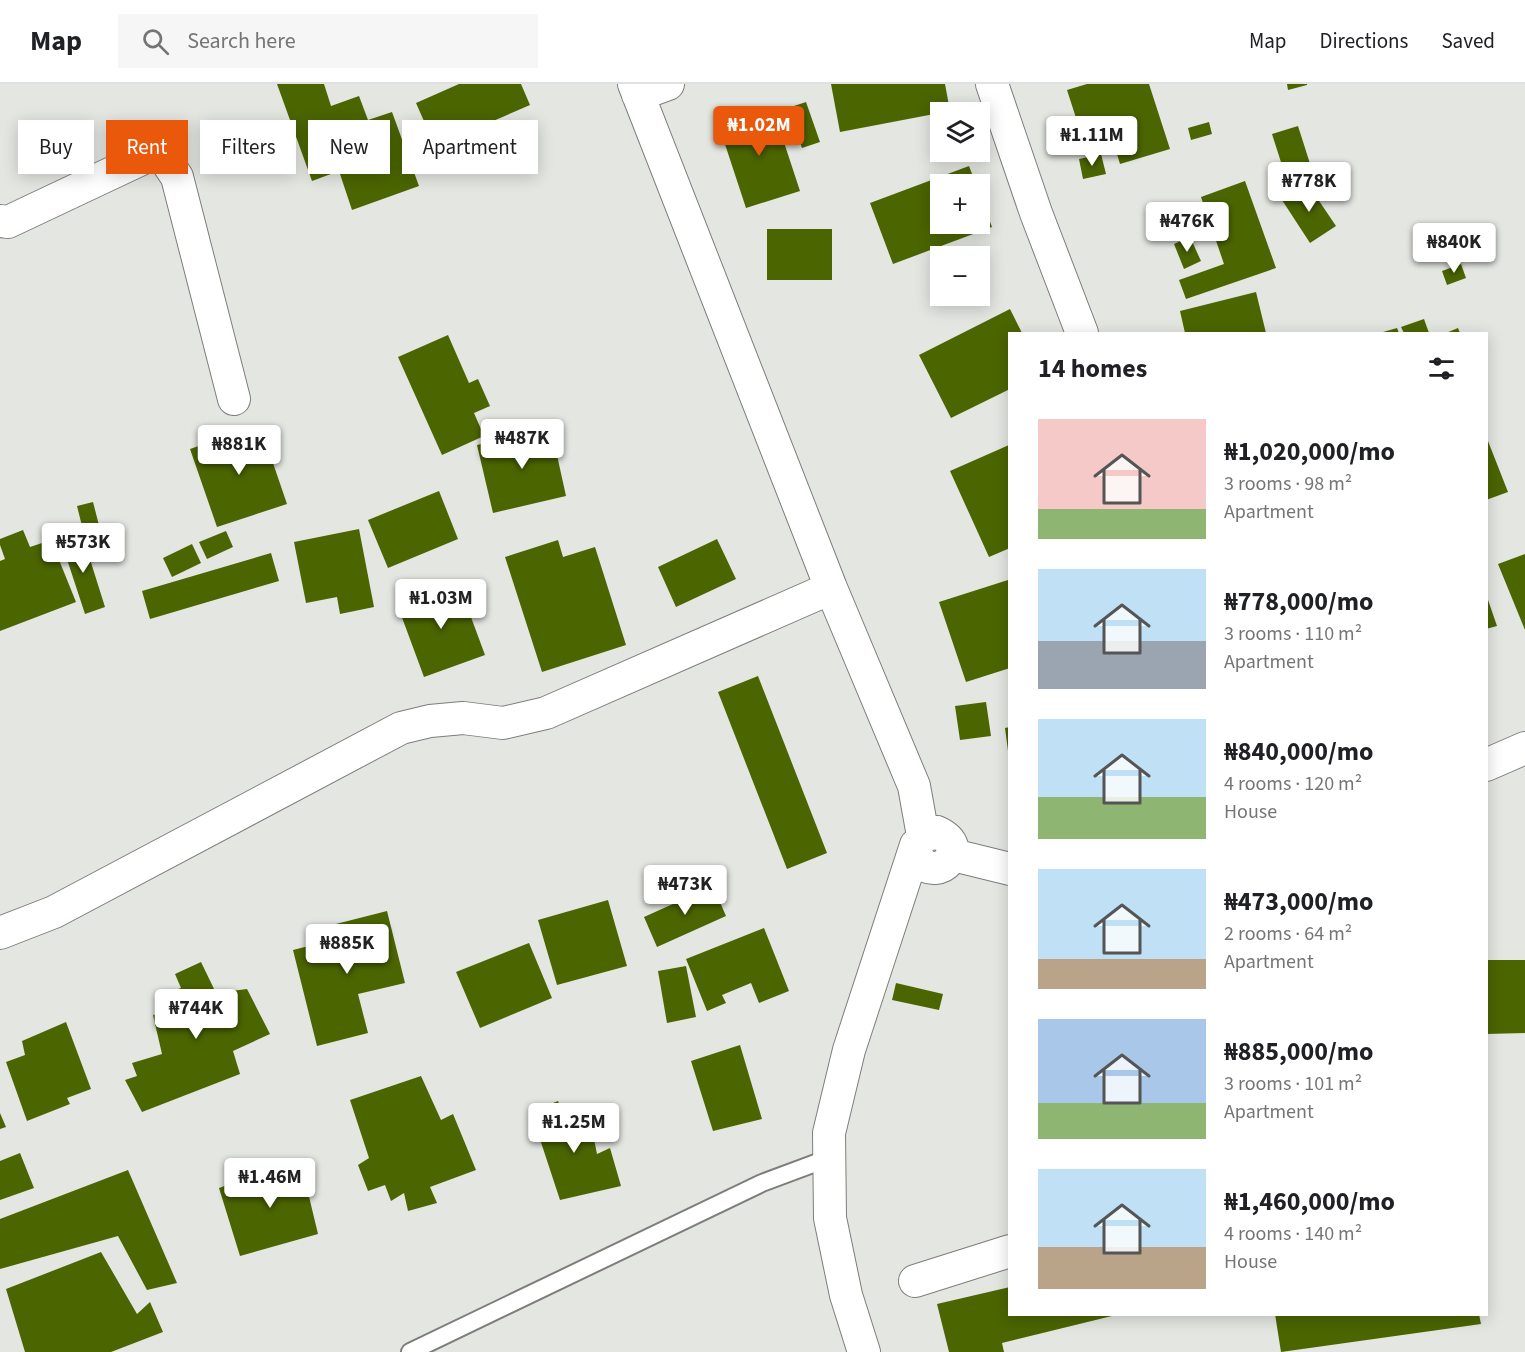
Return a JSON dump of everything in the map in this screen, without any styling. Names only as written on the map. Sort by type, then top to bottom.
[{"type":"street","points":[[668,84],[636,89],[831,588],[914,786],[933,847],[891,924],[849,1050],[829,1133],[830,1218],[846,1295],[864,1352]]},
{"type":"street","points":[[992,84],[1036,213],[1082,332]]},
{"type":"street","points":[[0,221],[8,222],[150,155],[165,159],[177,177],[234,399]]},
{"type":"street","points":[[0,933],[54,912],[401,728],[430,721],[463,718],[503,723],[546,714],[831,588]]},
{"type":"street","points":[[1488,764],[1525,748]]},
{"type":"street","points":[[933,847],[1008,867]]},
{"type":"street","points":[[915,1281],[1008,1252]]},
{"type":"lane","points":[[410,1352],[762,1183],[829,1158]]},
{"type":"building","points":[[277,84],[324,84],[331,106],[359,96],[368,120],[308,120],[308,170],[296,137],[296,120],[290,120]]},
{"type":"building","points":[[459,84],[521,84],[530,105],[495,120],[423,120],[416,103]]},
{"type":"building","points":[[831,84],[945,84],[948,102],[930,102],[930,115],[840,132]]},
{"type":"building","points":[[1087,84],[1149,84],[1170,149],[1120,164],[1114,144],[1087,152],[1067,90]]},
{"type":"building","points":[[1287,84],[1307,84],[1307,85],[1288,90]]},
{"type":"building","points":[[806,102],[820,142],[802,148],[788,108]]},
{"type":"building","points":[[772,106],[800,191],[746,208],[718,123]]},
{"type":"building","points":[[392,112],[402,139],[402,174],[415,174],[419,186],[352,210],[340,174],[390,174],[390,120],[368,120]]},
{"type":"building","points":[[1209,122],[1212,134],[1191,140],[1188,128]]},
{"type":"building","points":[[1298,126],[1313,173],[1287,181],[1272,134]]},
{"type":"building","points":[[1101,154],[1106,174],[1083,179],[1079,159]]},
{"type":"building","points":[[969,166],[972,174],[948,174]]},
{"type":"building","points":[[309,174],[331,174],[312,181]]},
{"type":"building","points":[[930,181],[930,234],[973,234],[941,246],[930,246],[930,250],[893,264],[870,203]]},
{"type":"building","points":[[1245,181],[1276,268],[1186,299],[1179,280],[1224,264],[1201,197]]},
{"type":"building","points":[[1307,183],[1336,226],[1310,243],[1282,200]]},
{"type":"building","points":[[767,229],[832,229],[832,280],[767,280]]},
{"type":"building","points":[[1190,237],[1201,261],[1184,269],[1174,244]]},
{"type":"building","points":[[1461,264],[1466,278],[1447,285],[1442,271]]},
{"type":"building","points":[[1256,292],[1266,332],[1185,332],[1180,311]]},
{"type":"building","points":[[1010,309],[1022,332],[1008,332],[1008,390],[951,418],[919,355]]},
{"type":"building","points":[[1424,319],[1429,332],[1404,332],[1401,327]]},
{"type":"building","points":[[1397,328],[1399,332],[1383,332]]},
{"type":"building","points":[[448,335],[469,383],[478,379],[490,406],[474,413],[484,436],[442,455],[398,357]]},
{"type":"building","points":[[260,425],[287,504],[217,527],[190,449]]},
{"type":"building","points":[[551,428],[566,496],[493,513],[477,445]]},
{"type":"building","points":[[1488,441],[1508,492],[1488,499]]},
{"type":"building","points":[[1008,445],[1008,549],[989,557],[950,471]]},
{"type":"building","points":[[439,491],[458,539],[388,568],[368,520]]},
{"type":"building","points":[[93,502],[101,533],[85,538],[77,506]]},
{"type":"building","points":[[359,529],[374,607],[340,614],[337,597],[306,603],[294,542]]},
{"type":"building","points":[[23,530],[30,547],[51,540],[76,602],[0,631],[0,561],[5,559],[0,539]]},
{"type":"building","points":[[226,531],[233,547],[207,559],[199,542]]},
{"type":"building","points":[[82,534],[105,607],[85,614],[61,541]]},
{"type":"building","points":[[717,539],[736,579],[676,607],[658,567]]},
{"type":"building","points":[[558,540],[563,557],[595,547],[626,645],[542,672],[505,557]]},
{"type":"building","points":[[192,544],[201,563],[172,577],[163,558]]},
{"type":"building","points":[[271,553],[279,581],[150,619],[142,591]]},
{"type":"building","points":[[1525,554],[1525,630],[1498,564]]},
{"type":"building","points":[[1008,580],[1008,669],[966,682],[939,602]]},
{"type":"building","points":[[458,582],[485,655],[424,677],[397,604]]},
{"type":"building","points":[[1488,600],[1497,626],[1488,628]]},
{"type":"building","points":[[758,676],[827,853],[787,869],[718,692]]},
{"type":"building","points":[[986,702],[991,736],[960,740],[955,706]]},
{"type":"building","points":[[1008,727],[1008,751],[1005,728]]},
{"type":"building","points":[[713,886],[726,916],[657,947],[644,917]]},
{"type":"building","points":[[608,900],[627,966],[557,985],[538,920]]},
{"type":"building","points":[[387,911],[405,983],[358,994],[368,1033],[317,1046],[293,950],[336,939],[332,925]]},
{"type":"building","points":[[764,928],[789,991],[759,1003],[751,983],[722,995],[726,1003],[707,1011],[686,959]]},
{"type":"building","points":[[529,943],[552,998],[480,1028],[456,972]]},
{"type":"building","points":[[1488,960],[1525,960],[1525,1033],[1488,1034]]},
{"type":"building","points":[[201,962],[216,993],[247,989],[270,1034],[233,1051],[240,1074],[142,1112],[125,1080],[137,1076],[132,1063],[162,1054],[153,1015],[170,1011],[167,993],[181,988],[175,974]]},
{"type":"building","points":[[686,966],[696,1017],[667,1023],[658,971]]},
{"type":"building","points":[[896,983],[943,994],[939,1010],[892,1000]]},
{"type":"building","points":[[66,1022],[91,1089],[67,1098],[70,1104],[27,1121],[6,1062],[25,1055],[22,1041]]},
{"type":"building","points":[[740,1045],[762,1119],[713,1131],[691,1061]]},
{"type":"building","points":[[421,1076],[441,1120],[453,1114],[476,1170],[430,1187],[437,1203],[408,1211],[404,1193],[391,1201],[385,1185],[368,1191],[358,1165],[369,1158],[350,1100]]},
{"type":"building","points":[[558,1101],[566,1124],[589,1114],[597,1154],[610,1148],[621,1186],[560,1200],[531,1112]]},
{"type":"building","points":[[0,1113],[6,1127],[0,1129]]},
{"type":"building","points":[[20,1153],[34,1188],[0,1200],[0,1161]]},
{"type":"building","points":[[300,1159],[318,1234],[240,1256],[219,1188]]},
{"type":"building","points":[[128,1170],[177,1283],[147,1290],[118,1236],[0,1269],[0,1219]]},
{"type":"building","points":[[101,1252],[137,1314],[150,1302],[163,1332],[111,1352],[25,1352],[6,1289]]},
{"type":"building","points":[[1008,1287],[1008,1316],[1112,1316],[1002,1343],[1004,1352],[949,1352],[937,1304]]},
{"type":"building","points":[[1275,1316],[1479,1316],[1481,1324],[1281,1352]]}]
